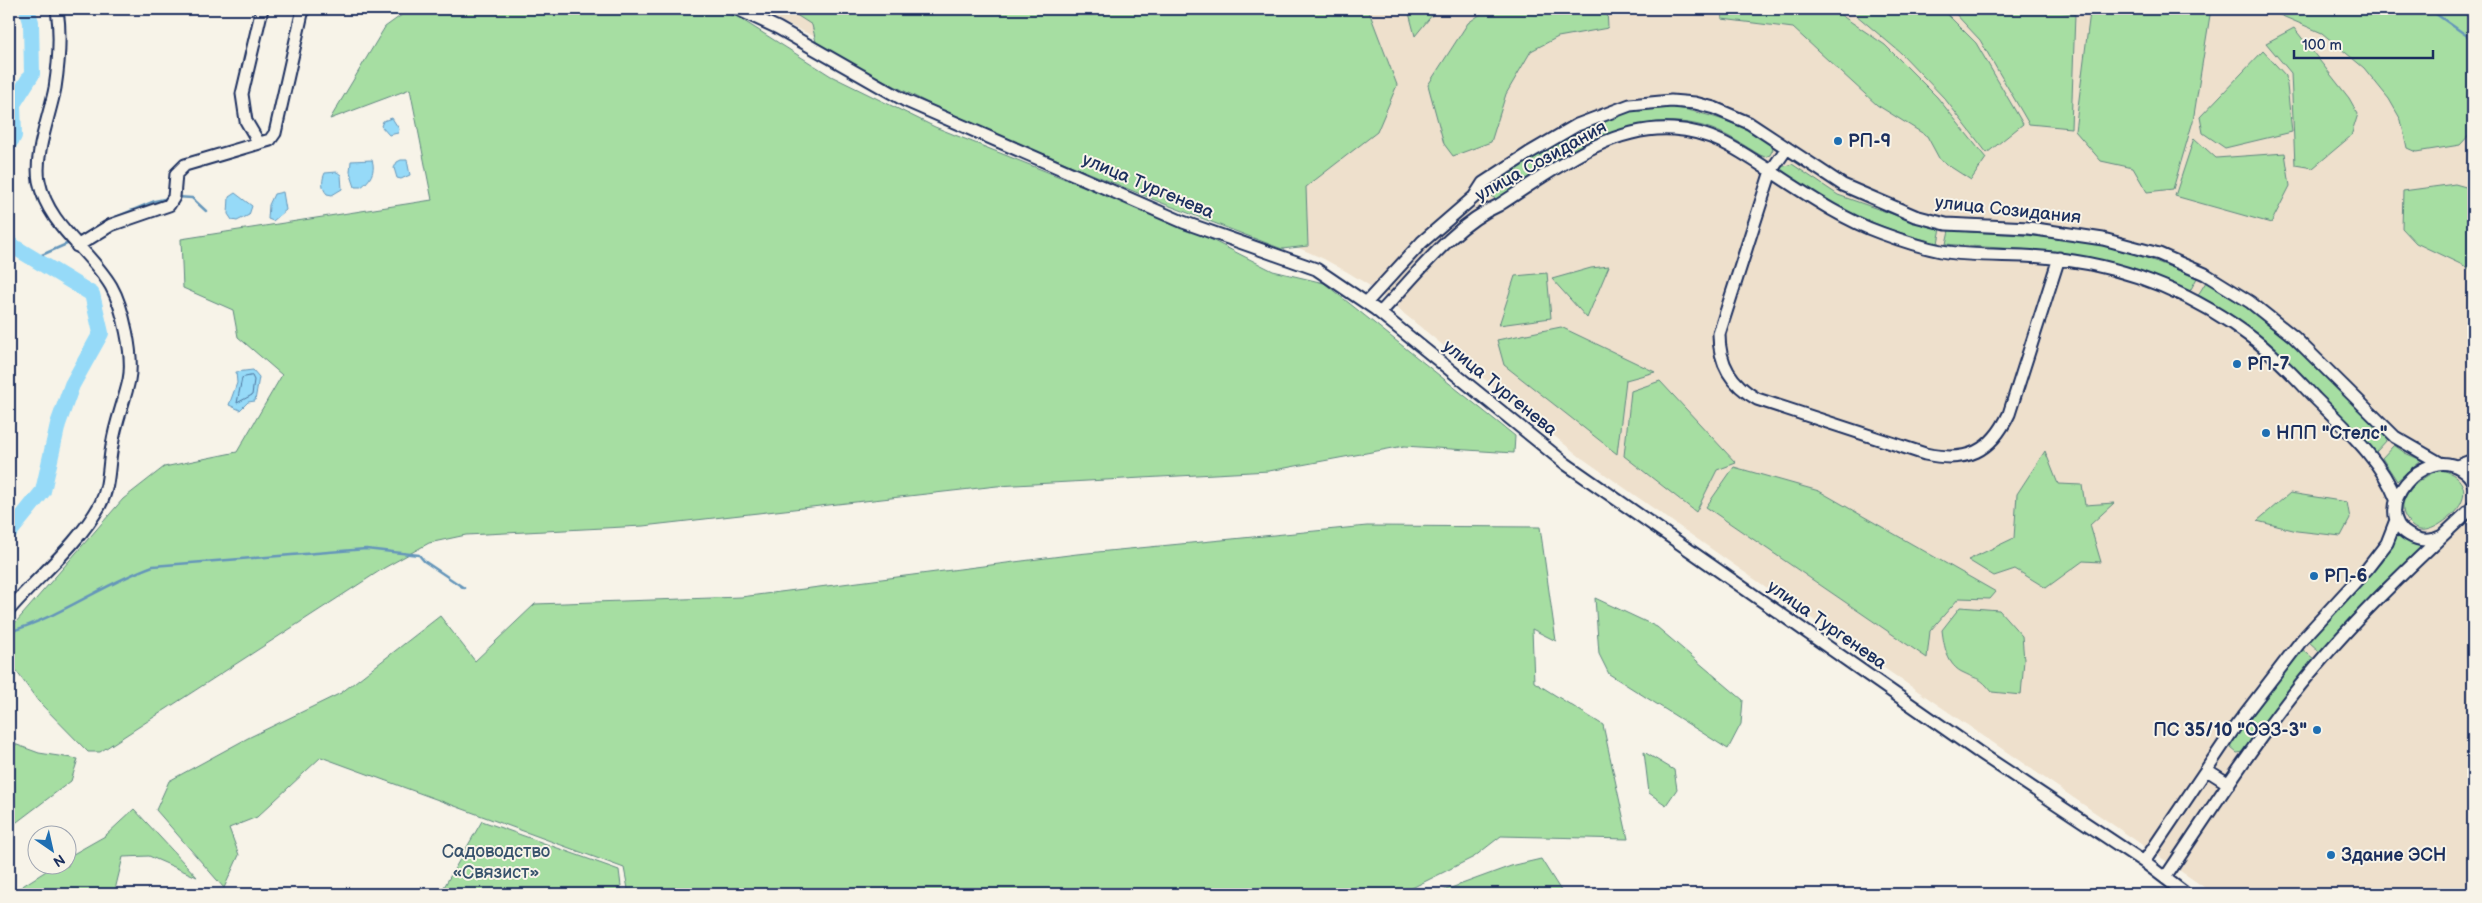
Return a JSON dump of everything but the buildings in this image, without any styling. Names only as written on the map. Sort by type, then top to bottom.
[{"type":"street","points":[[9,610],[82,533],[100,505],[106,491],[116,420],[130,379],[124,314],[111,286],[99,269],[77,246],[47,204],[39,180],[40,159],[58,66],[60,40],[57,9]]},
{"type":"street","points":[[259,143],[246,121],[242,94],[262,9]]},
{"type":"street","points":[[77,246],[111,225],[169,205],[174,197],[176,174],[185,165],[264,143],[275,133],[304,9]]},
{"type":"street","name":"улица Тургенева","points":[[737,9],[778,28],[906,100],[1183,222],[1316,269],[1380,313],[1566,464],[1977,751],[2144,862],[2186,894]]},
{"type":"street","name":"улица Созидания","points":[[1366,303],[1422,242],[1474,197],[1482,185],[1529,153],[1577,125],[1602,114],[1651,102],[1671,100],[1714,108],[1749,124],[1843,185],[1915,216],[1946,224],[2029,228],[2104,238],[2159,254],[2205,274],[2250,302],[2294,337],[2394,437],[2440,463]]},
{"type":"street","name":"улица Созидания","points":[[1380,313],[1465,226],[1485,211],[1499,205],[1590,150],[1614,138],[1638,131],[1672,129],[1710,135],[1736,148],[1848,218],[1879,233],[1941,251],[2059,258],[2150,280],[2192,299],[2235,325],[2280,361],[2374,460],[2391,486],[2396,498]]},
{"type":"street","points":[[1787,148],[1771,171],[1720,328],[1719,345],[1724,366],[1736,384],[1757,399],[1925,454],[1948,458],[1963,457],[1982,450],[2001,430],[2014,399],[2059,258]]},
{"type":"street","points":[[1482,185],[1481,194],[1485,201],[1492,205],[1499,205]]},
{"type":"street","points":[[2457,466],[2473,460]]},
{"type":"street","points":[[2445,534],[2434,540],[2419,539],[2403,531],[2396,520],[2394,511],[2396,498],[2412,476],[2426,467],[2440,463],[2457,466],[2465,472],[2473,483]]},
{"type":"street","points":[[2165,878],[2291,697],[2322,659],[2386,590],[2473,507]]},
{"type":"street","points":[[2144,862],[2235,727],[2276,672],[2326,612],[2367,569],[2387,543],[2396,520]]},
{"type":"street","points":[[2207,770],[2229,784]]},
{"type":"shaded area","points":[[752,9],[2473,9],[2473,894],[2214,894],[1747,574],[1579,456],[1370,286],[1349,273],[1324,259]]},
{"type":"green space","points":[[410,9],[697,9],[736,16],[831,76],[935,127],[1190,229],[1273,271],[1324,283],[1515,436],[1514,453],[1404,446],[1269,471],[997,486],[643,526],[466,535],[429,543],[384,568],[100,752],[88,752],[38,701],[9,661],[9,630],[123,499],[164,467],[237,452],[282,375],[238,337],[233,310],[183,288],[181,239],[432,200],[410,89],[330,119],[385,27]]},
{"type":"green space","points":[[787,9],[1368,9],[1397,85],[1377,132],[1306,187],[1308,246],[1282,249],[1162,203],[957,118],[817,46],[812,25]]},
{"type":"green space","points":[[1408,9],[1437,9],[1415,36]]},
{"type":"green space","points":[[1488,9],[1607,9],[1608,28],[1558,37],[1531,51],[1506,94],[1491,142],[1453,156],[1444,144],[1428,85],[1468,23]]},
{"type":"green space","points":[[1721,9],[1832,9],[1885,45],[1937,97],[1986,158],[1971,180],[1940,160],[1927,136],[1877,105],[1793,28],[1722,19]]},
{"type":"green space","points":[[1849,9],[1942,9],[1976,43],[2023,124],[1987,153],[1945,99],[1901,53]]},
{"type":"green space","points":[[1951,9],[2045,9],[2075,14],[2071,128],[2029,124],[1980,40]]},
{"type":"green space","points":[[2108,9],[2211,9],[2193,121],[2173,189],[2147,192],[2133,168],[2101,161],[2075,131],[2090,12]]},
{"type":"green space","points":[[2266,9],[2473,9],[2473,131],[2460,145],[2416,152],[2407,148],[2401,120],[2389,99],[2364,68],[2322,33]]},
{"type":"green space","points":[[2294,28],[2349,98],[2358,114],[2351,136],[2313,168],[2295,165],[2291,73],[2266,43]]},
{"type":"green space","points":[[2263,51],[2286,76],[2292,132],[2225,148],[2203,133],[2200,117]]},
{"type":"green space","points":[[1670,107],[1710,116],[1741,127],[1766,141],[1773,149],[1770,155],[1765,157],[1718,131],[1681,122],[1650,123],[1635,126],[1591,142],[1584,129],[1631,111]]},
{"type":"green space","points":[[1575,133],[1583,146],[1500,197],[1496,199],[1489,195],[1488,189],[1491,186],[1532,158]]},
{"type":"green space","points":[[2194,138],[2216,158],[2285,153],[2290,186],[2271,223],[2175,196]]},
{"type":"green space","points":[[1792,164],[1838,195],[1918,223],[1941,228],[1938,243],[1876,224],[1817,195],[1782,170],[1781,167]]},
{"type":"green space","points":[[2455,184],[2473,189],[2473,270],[2416,243],[2402,228],[2403,191]]},
{"type":"green space","points":[[1949,230],[2081,241],[2149,259],[2197,278],[2190,291],[2127,268],[2078,255],[1946,244]]},
{"type":"green space","points":[[1609,266],[1587,318],[1552,279],[1591,268]]},
{"type":"green space","points":[[1547,273],[1551,318],[1499,325],[1515,276]]},
{"type":"green space","points":[[2206,282],[2247,308],[2296,347],[2388,439],[2376,452],[2284,357],[2238,320],[2198,295]]},
{"type":"green space","points":[[1561,327],[1655,372],[1626,380],[1617,454],[1504,365],[1497,340]]},
{"type":"green space","points":[[1660,381],[1736,463],[1717,470],[1696,512],[1624,456],[1631,391]]},
{"type":"green space","points":[[2394,445],[2405,453],[2421,460],[2397,481],[2382,458]]},
{"type":"green space","points":[[2045,451],[2058,484],[2082,485],[2085,505],[2114,503],[2090,525],[2101,562],[2083,561],[2046,588],[2015,569],[1994,576],[1968,560],[2014,538],[2017,494]]},
{"type":"green space","points":[[1734,467],[1819,491],[1996,592],[1990,599],[1959,598],[1930,631],[1927,658],[1706,507]]},
{"type":"green space","points":[[2439,470],[2455,476],[2462,484],[2464,495],[2462,501],[2456,511],[2438,525],[2425,530],[2418,530],[2410,524],[2404,513],[2405,497],[2416,484]]},
{"type":"green space","points":[[2290,493],[2347,502],[2350,519],[2341,536],[2297,531],[2257,521]]},
{"type":"green space","points":[[1367,526],[1540,527],[1556,641],[1532,629],[1534,682],[1603,725],[1628,839],[1501,836],[1474,857],[1408,890],[1440,892],[1511,866],[1541,859],[1563,894],[629,894],[624,868],[321,757],[257,817],[229,828],[239,855],[224,888],[156,810],[169,781],[248,738],[341,693],[440,616],[475,661],[535,604],[741,597],[1077,554]]},
{"type":"green space","points":[[2398,535],[2424,547],[2379,587],[2320,652],[2308,641],[2381,563]]},
{"type":"green space","points":[[1595,598],[1657,627],[1743,700],[1741,724],[1728,749],[1609,674],[1599,654]]},
{"type":"green space","points":[[1960,607],[1999,610],[2022,636],[2024,660],[2021,695],[1992,692],[1982,681],[1958,670],[1950,661],[1945,649],[1942,630]]},
{"type":"green space","points":[[2302,649],[2314,659],[2243,752],[2237,753],[2231,748],[2230,744]]},
{"type":"green space","points":[[9,742],[39,753],[78,759],[71,781],[9,828]]},
{"type":"green space","points":[[1644,752],[1674,770],[1677,789],[1666,805],[1649,793]]},
{"type":"green space","points":[[134,809],[197,877],[149,856],[123,857],[114,894],[10,894],[38,876],[78,876],[78,851],[105,836]]},
{"type":"green space","name":"Садоводство «Связист»","points":[[482,821],[619,870],[622,894],[440,894]]},
{"type":"water","points":[[392,118],[399,129],[398,133],[389,135],[381,126],[383,121]]},
{"type":"water","points":[[372,160],[373,172],[369,179],[361,187],[355,187],[350,172],[351,161]]},
{"type":"water","points":[[407,160],[410,175],[401,179],[397,178],[394,168],[397,162]]},
{"type":"water","points":[[337,172],[341,175],[342,189],[332,195],[327,194],[323,184],[325,173]]},
{"type":"water","points":[[283,192],[286,210],[273,221],[268,219],[269,205],[274,194]]},
{"type":"water","points":[[235,193],[252,206],[249,215],[237,221],[232,220],[228,214],[229,197]]},
{"type":"water","points":[[253,370],[259,377],[255,401],[248,402],[240,410],[229,405],[237,383],[236,372]]},
{"type":"waterway","points":[[9,143],[14,136],[13,104],[32,74],[31,22],[27,9]]},
{"type":"waterway","points":[[2429,9],[2473,40]]},
{"type":"waterway","points":[[177,197],[192,198],[206,211]]},
{"type":"waterway","points":[[109,220],[155,201],[169,198]]},
{"type":"waterway","points":[[77,239],[93,229]]},
{"type":"waterway","points":[[9,241],[11,245],[92,294],[101,333],[72,385],[58,424],[43,491],[9,533]]},
{"type":"waterway","points":[[35,258],[69,243]]},
{"type":"waterway","points":[[9,632],[46,618],[135,573],[153,566],[366,549],[419,555],[424,561],[464,588]]},
{"type":"place","name":"РП-9","points":[[1838,141]]},
{"type":"place","name":"РП-7","points":[[2237,364]]},
{"type":"place","name":"НПП \"Стелс\"","points":[[2266,433]]},
{"type":"place","name":"РП-6","points":[[2314,576]]},
{"type":"place","name":"ПС 35/10 \"ОЭЗ-3\"","points":[[2317,730]]},
{"type":"place","name":"Здание ЭСН","points":[[2331,855]]}]
